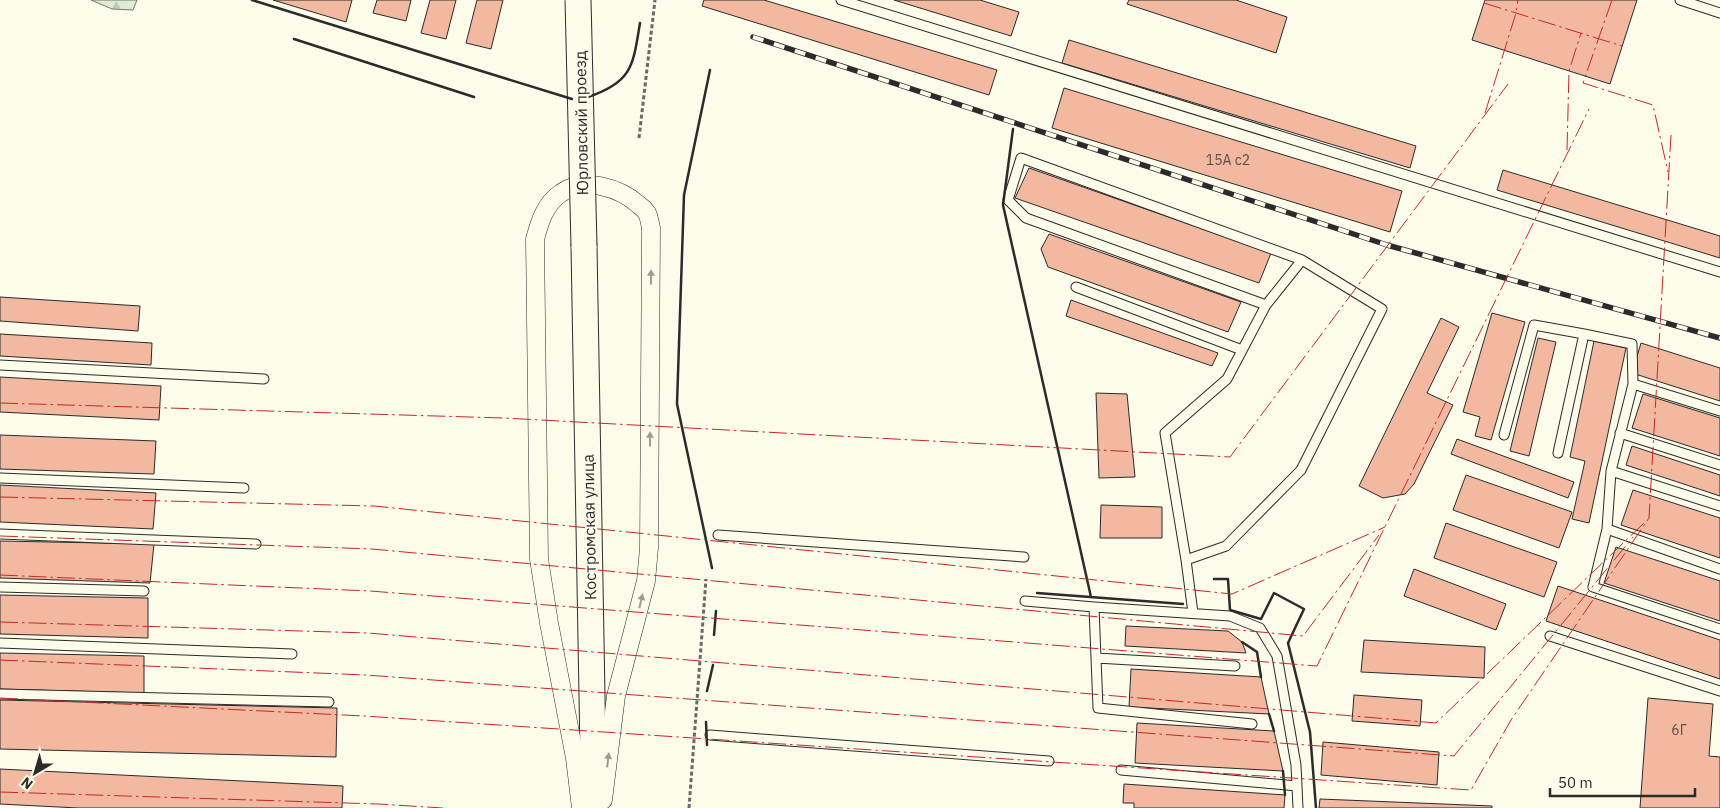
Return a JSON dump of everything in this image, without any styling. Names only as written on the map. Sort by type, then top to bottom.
[{"type":"main road","name":"Юрловский проезд","points":[[578,0],[584,246]]},
{"type":"main road","name":"Костромская улица","points":[[584,246],[594,808]]},
{"type":"street","points":[[581,808],[575,758],[539,559],[535,239],[540,220],[548,204],[561,192],[576,186],[592,185],[611,189],[633,199],[647,212],[652,228],[649,548],[646,581],[616,696],[602,808]]},
{"type":"lane","points":[[842,0],[1720,272]]},
{"type":"lane","points":[[1680,0],[1720,12]]},
{"type":"lane","points":[[1186,560],[1226,546],[1301,470],[1382,309],[1302,260],[1021,158],[1008,200],[1026,218],[1266,305]]},
{"type":"lane","points":[[1193,613],[1165,433],[1228,379],[1266,305],[1302,260]]},
{"type":"lane","points":[[1076,287],[1242,350]]},
{"type":"lane","points":[[1504,435],[1534,325],[1632,344],[1633,384],[1611,471],[1607,529],[1594,587],[1720,629]]},
{"type":"lane","points":[[1558,453],[1584,334]]},
{"type":"lane","points":[[0,365],[264,379]]},
{"type":"lane","points":[[1633,384],[1720,411]]},
{"type":"lane","points":[[1620,433],[1720,465]]},
{"type":"lane","points":[[1611,471],[1720,506]]},
{"type":"lane","points":[[0,478],[244,488]]},
{"type":"lane","points":[[1607,529],[1720,569]]},
{"type":"lane","points":[[0,534],[256,544]]},
{"type":"lane","points":[[718,536],[1024,557]]},
{"type":"lane","points":[[0,587],[144,591]]},
{"type":"lane","points":[[1025,601],[1230,616],[1260,628],[1277,656],[1296,765],[1298,808]]},
{"type":"lane","points":[[1094,607],[1098,708],[1252,724]]},
{"type":"lane","points":[[1550,636],[1720,691]]},
{"type":"lane","points":[[0,643],[292,654]]},
{"type":"lane","points":[[1096,658],[1235,666]]},
{"type":"lane","points":[[0,694],[329,702]]},
{"type":"lane","points":[[710,735],[1049,761]]},
{"type":"lane","points":[[1121,770],[1297,786]]},
{"type":"path","points":[[639,138],[655,0]]},
{"type":"path","points":[[689,808],[706,579]]},
{"type":"green space","points":[[91,0],[137,0],[133,10],[112,9]]},
{"type":"building","points":[[273,0],[352,0],[346,22]]},
{"type":"building","points":[[377,0],[411,0],[406,21],[373,13]]},
{"type":"building","points":[[430,0],[456,0],[446,39],[421,33]]},
{"type":"building","points":[[477,0],[503,0],[491,49],[466,43]]},
{"type":"building","points":[[704,0],[764,0],[997,70],[989,95],[702,6]]},
{"type":"building","points":[[894,0],[980,0],[1019,12],[1011,36]]},
{"type":"building","points":[[1129,0],[1236,0],[1287,17],[1276,53],[1127,4]]},
{"type":"building","points":[[1485,0],[1637,0],[1610,84],[1472,40]]},
{"type":"building","points":[[1069,40],[1416,146],[1410,168],[1062,63]]},
{"type":"building","points":[[1064,88],[1402,191],[1390,232],[1052,128]]},
{"type":"building","points":[[1029,168],[1271,253],[1259,283],[1015,198]]},
{"type":"building","points":[[1503,170],[1720,236],[1720,258],[1497,190]]},
{"type":"building","points":[[1049,234],[1241,302],[1228,332],[1048,267],[1041,249]]},
{"type":"building","points":[[0,297],[140,306],[138,331],[0,321]]},
{"type":"building","points":[[1071,300],[1218,353],[1212,366],[1066,316]]},
{"type":"building","points":[[1492,313],[1525,322],[1491,440],[1475,436],[1480,417],[1463,412]]},
{"type":"building","points":[[1441,318],[1459,327],[1427,393],[1453,405],[1414,484],[1405,494],[1383,498],[1359,486]]},
{"type":"building","points":[[0,334],[152,343],[151,365],[0,356]]},
{"type":"building","points":[[1538,338],[1556,342],[1529,456],[1510,451]]},
{"type":"building","points":[[1594,341],[1626,348],[1589,523],[1572,519],[1585,461],[1570,457]]},
{"type":"building","points":[[1641,343],[1720,368],[1720,401],[1632,373]]},
{"type":"building","points":[[0,377],[161,386],[159,420],[0,412]]},
{"type":"building","points":[[1096,393],[1127,394],[1135,477],[1099,478]]},
{"type":"building","points":[[1643,394],[1720,418],[1720,456],[1632,428]]},
{"type":"building","points":[[0,435],[156,441],[154,474],[0,469]]},
{"type":"building","points":[[1457,439],[1574,482],[1568,498],[1451,454]]},
{"type":"building","points":[[1632,446],[1720,475],[1720,496],[1626,465]]},
{"type":"building","points":[[1466,475],[1572,512],[1559,548],[1453,510]]},
{"type":"building","points":[[0,485],[156,493],[153,529],[0,522]]},
{"type":"building","points":[[1633,490],[1720,518],[1720,558],[1621,525]]},
{"type":"building","points":[[1101,505],[1162,507],[1162,538],[1100,538]]},
{"type":"building","points":[[1446,523],[1557,562],[1544,597],[1434,558]]},
{"type":"building","points":[[0,541],[154,544],[150,583],[0,578]]},
{"type":"building","points":[[1616,547],[1720,581],[1720,621],[1604,583]]},
{"type":"building","points":[[1414,569],[1506,604],[1496,630],[1404,596]]},
{"type":"building","points":[[1558,586],[1720,640],[1720,679],[1546,621]]},
{"type":"building","points":[[0,595],[148,598],[148,638],[0,634]]},
{"type":"building","points":[[1126,626],[1228,631],[1242,642],[1246,653],[1125,646]]},
{"type":"building","points":[[1364,640],[1485,647],[1484,678],[1361,672]]},
{"type":"building","points":[[0,653],[144,656],[144,693],[0,689]]},
{"type":"building","points":[[1131,669],[1261,677],[1269,714],[1129,707]]},
{"type":"building","points":[[1354,695],[1422,700],[1420,726],[1352,721]]},
{"type":"building","points":[[1648,698],[1713,704],[1709,756],[1720,757],[1720,808],[1640,808]]},
{"type":"building","points":[[0,700],[337,708],[336,757],[0,749]]},
{"type":"building","points":[[1137,723],[1274,731],[1283,771],[1135,763]]},
{"type":"building","points":[[1323,742],[1439,752],[1437,785],[1321,775]]},
{"type":"building","points":[[0,769],[343,786],[342,808],[78,808],[0,804]]},
{"type":"building","points":[[1124,784],[1285,795],[1284,808],[1134,808],[1134,803],[1123,803]]},
{"type":"building","points":[[1320,799],[1492,806],[1492,808],[1319,808]]},
{"type":"railway","points":[[753,37],[1387,245],[1720,338]]},
{"type":"wall","points":[[252,0],[572,99]]},
{"type":"wall","points":[[588,97],[614,85],[628,70],[635,50],[640,23]]},
{"type":"wall","points":[[294,39],[474,97]]},
{"type":"wall","points":[[710,70],[684,195],[677,404],[712,568]]},
{"type":"wall","points":[[1013,129],[1003,205],[1091,597]]},
{"type":"wall","points":[[1214,579],[1228,579],[1230,610],[1261,619],[1274,593],[1304,609],[1288,643],[1310,732],[1316,808]]},
{"type":"wall","points":[[1037,593],[1183,604]]},
{"type":"wall","points":[[714,635],[716,611]]},
{"type":"wall","points":[[1242,642],[1257,652],[1261,677]]},
{"type":"wall","points":[[707,691],[713,665]]},
{"type":"wall","points":[[1269,714],[1274,731]]},
{"type":"wall","points":[[706,722],[707,745]]},
{"type":"wall","points":[[1283,771],[1285,795]]},
{"type":"power","points":[[1485,113],[1516,13],[1518,0]]},
{"type":"power","points":[[1612,0],[1583,83],[1653,105],[1668,172]]},
{"type":"power","points":[[1484,3],[1622,46]]},
{"type":"power","points":[[1567,150],[1569,71],[1581,33]]},
{"type":"power","points":[[0,403],[503,418],[1230,457],[1508,84]]},
{"type":"power","points":[[0,575],[370,591],[1317,666],[1589,109]]},
{"type":"power","points":[[0,698],[364,716],[1471,790],[1511,720],[1649,518],[1671,135]]},
{"type":"power","points":[[0,497],[374,506],[1232,594],[1385,527]]},
{"type":"power","points":[[0,622],[368,633],[1436,723],[1644,523]]},
{"type":"power","points":[[0,536],[372,549],[1303,636],[1379,535]]},
{"type":"power","points":[[0,660],[366,675],[1454,756],[1633,537]]},
{"type":"power","points":[[0,792],[378,804],[443,808]]}]
